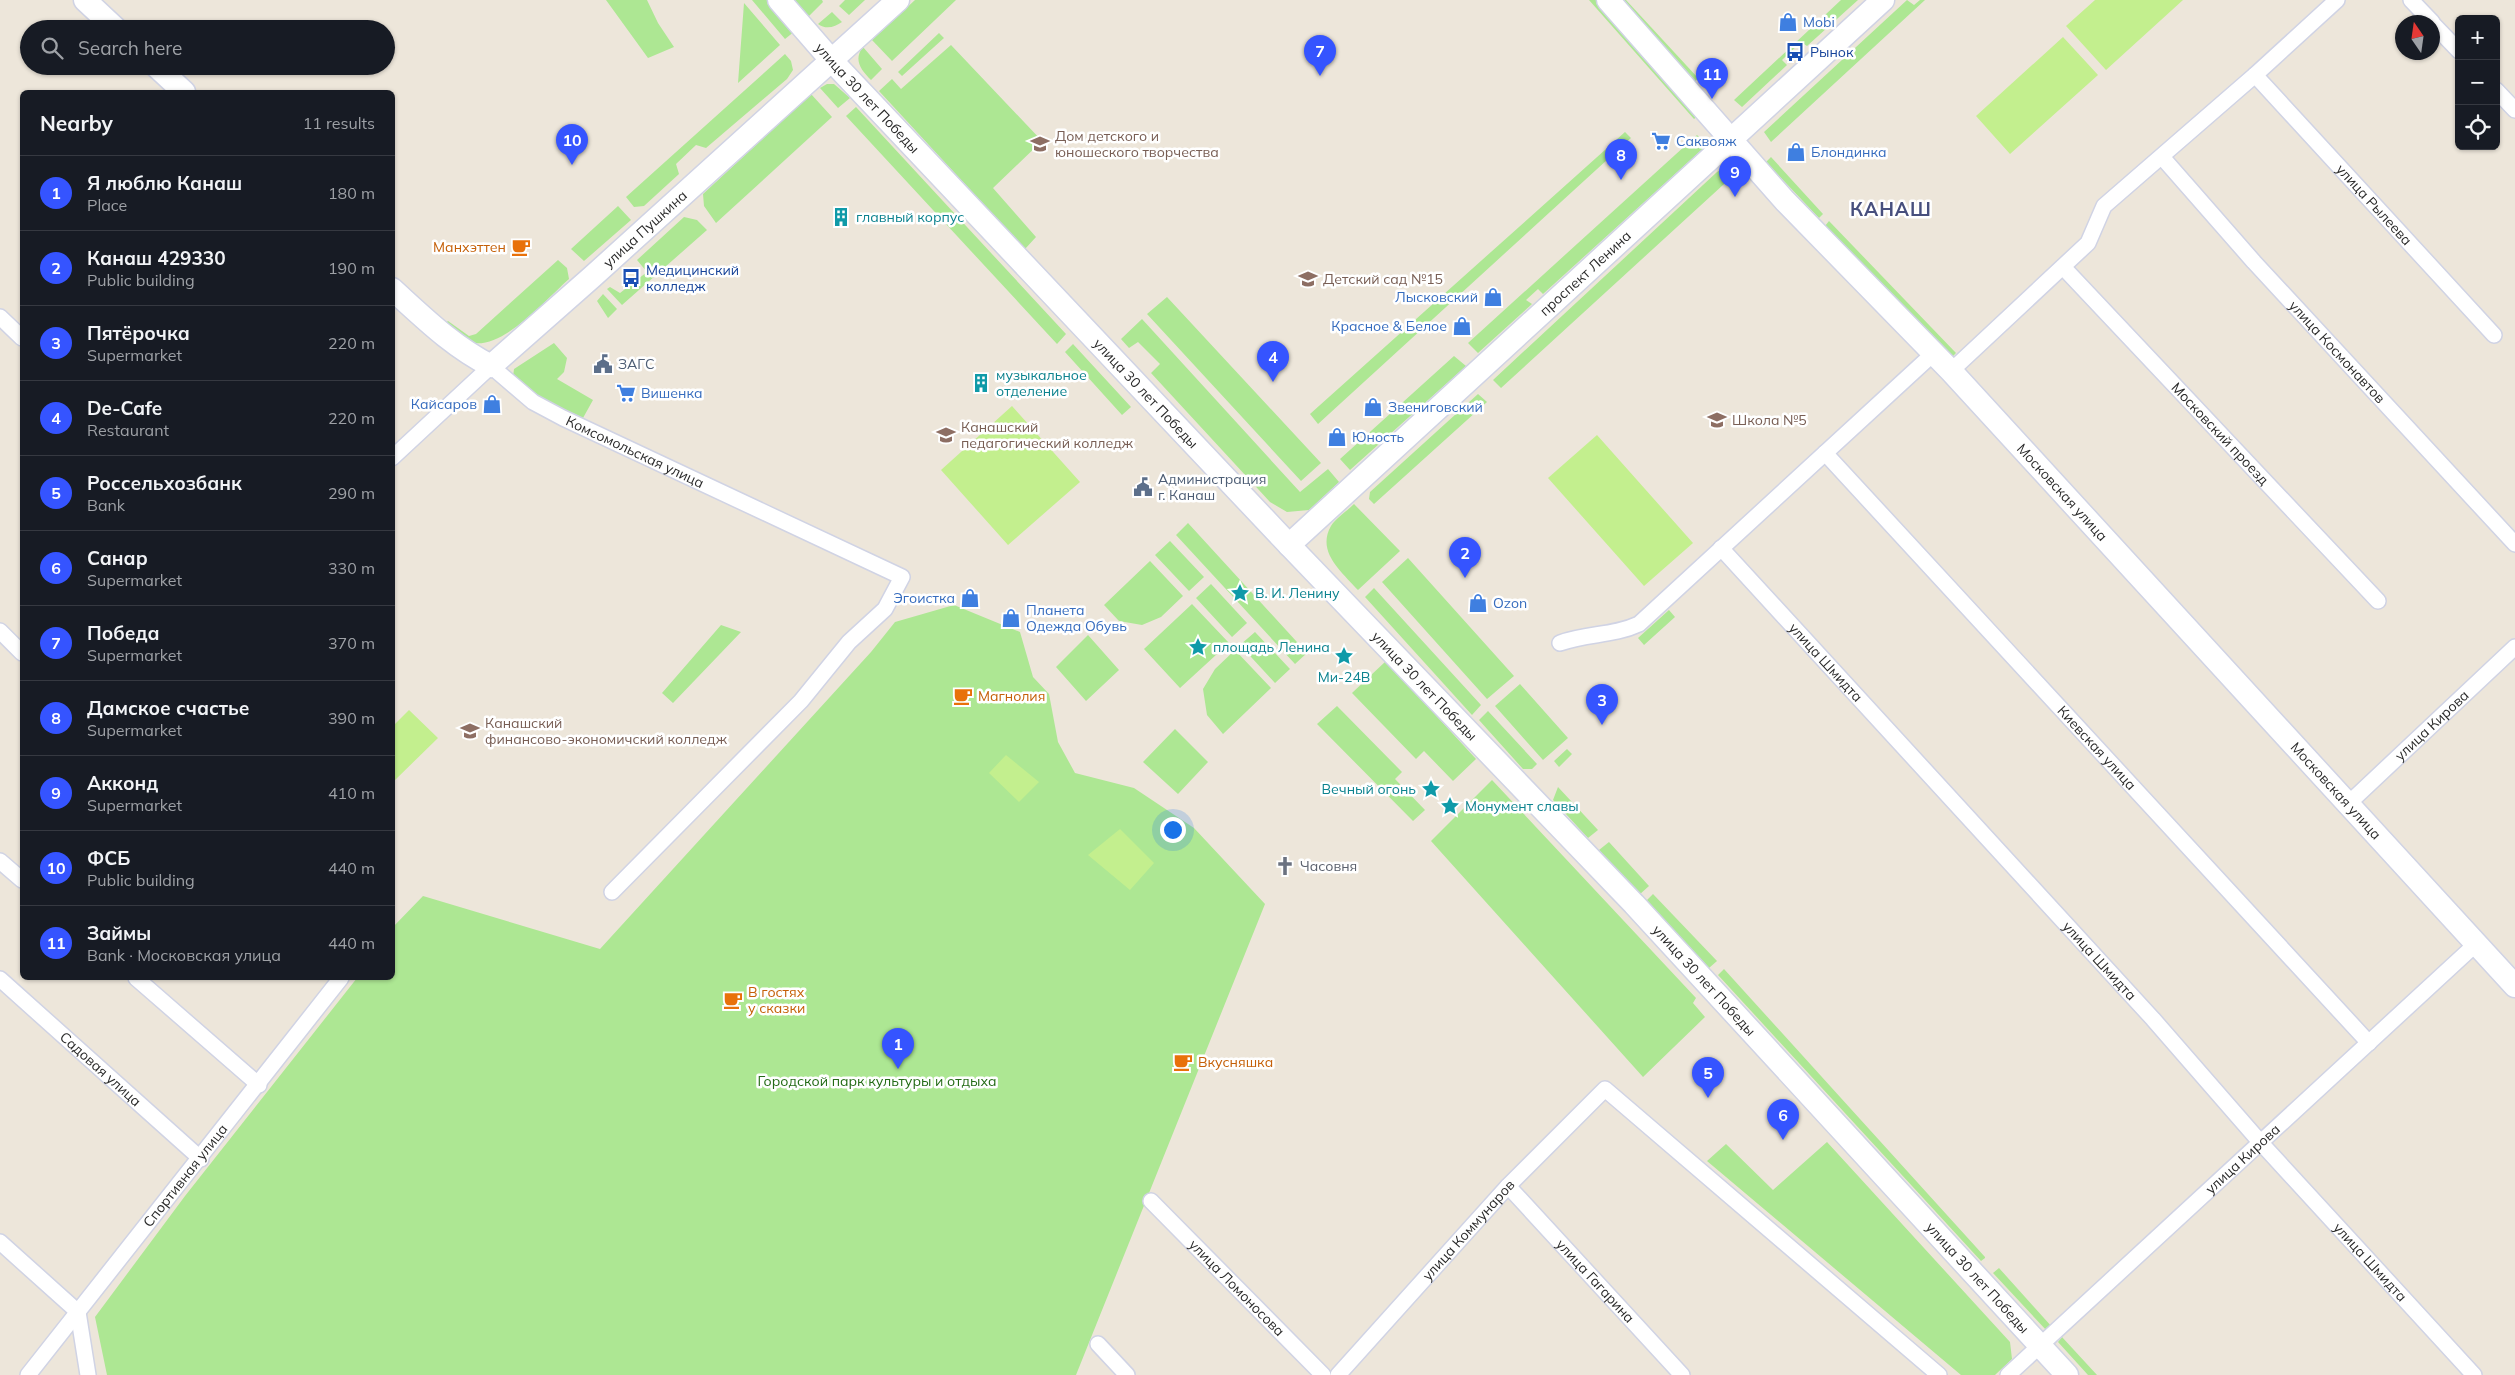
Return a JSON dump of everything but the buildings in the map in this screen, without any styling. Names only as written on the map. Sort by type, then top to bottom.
[{"type":"street","points":[[85,0],[106,20]]},
{"type":"street","name":"улица 30 лет Победы","points":[[779,0],[832,61],[1289,545],[1634,904],[2066,1375]]},
{"type":"street","name":"улица Пушкина","points":[[395,455],[491,366],[646,229],[898,0]]},
{"type":"street","name":"Московская улица","points":[[1608,0],[1805,223],[1951,371],[2515,986]]},
{"type":"street","name":"проспект Ленина","points":[[1289,545],[1883,0]]},
{"type":"street","points":[[1951,371],[2088,243],[2104,206],[2255,75],[2337,0]]},
{"type":"street","points":[[2411,0],[2425,15]]},
{"type":"street","points":[[2440,31],[2455,47]]},
{"type":"street","points":[[166,75],[182,90]]},
{"type":"street","name":"улица Рылеева","points":[[2255,75],[2494,334]]},
{"type":"street","points":[[2500,94],[2515,110]]},
{"type":"street","name":"улица Космонавтов","points":[[2162,157],[2254,262],[2515,544]]},
{"type":"street","name":"Московский проезд","points":[[2062,267],[2378,601]]},
{"type":"street","name":"Комсомольская улица","points":[[395,291],[434,329],[461,350],[491,366],[533,402],[563,418],[902,577],[885,609],[849,642],[801,701],[612,892]]},
{"type":"street","points":[[0,317],[20,336]]},
{"type":"street","points":[[1560,643],[1589,634],[1617,632],[1639,624],[1934,353]]},
{"type":"street","name":"Киевская улица","points":[[1826,453],[2368,1043]]},
{"type":"street","name":"улица Шмидта","points":[[1722,548],[2153,1019],[2261,1143],[2474,1375]]},
{"type":"street","points":[[0,631],[20,652]]},
{"type":"street","name":"улица Кирова","points":[[2348,804],[2515,647]]},
{"type":"street","points":[[0,861],[20,878]]},
{"type":"street","name":"улица Кирова","points":[[2008,1375],[2476,944]]},
{"type":"street","name":"Садовая улица","points":[[0,979],[201,1159]]},
{"type":"street","points":[[138,980],[258,1085]]},
{"type":"street","name":"Спортивная улица","points":[[28,1375],[201,1159],[340,980]]},
{"type":"street","name":"улица Коммунаров","points":[[1338,1375],[1508,1186],[1605,1089],[1939,1375]]},
{"type":"street","name":"улица Гагарина","points":[[1508,1186],[1682,1375]]},
{"type":"street","name":"улица Ломоносова","points":[[1151,1201],[1323,1375]]},
{"type":"street","points":[[0,1242],[78,1312],[88,1375]]},
{"type":"street","points":[[1098,1344],[1127,1375]]},
{"type":"green space","points":[[606,0],[647,0],[658,23],[674,47],[648,58]]},
{"type":"green space","points":[[752,0],[768,0],[795,31],[785,39]]},
{"type":"green space","points":[[793,0],[822,0],[823,2],[808,17]]},
{"type":"green space","points":[[845,0],[865,0],[849,15],[839,6]]},
{"type":"green space","points":[[915,0],[956,0],[892,61],[872,40]]},
{"type":"green space","points":[[1589,0],[1600,0],[1701,113],[1694,119]]},
{"type":"green space","points":[[1619,0],[1626,0],[1698,78],[1695,82]]},
{"type":"green space","points":[[1841,0],[1858,0],[1807,46],[1801,42],[1782,60],[1787,65],[1742,107],[1734,100]]},
{"type":"green space","points":[[1907,0],[1914,5],[1920,0],[1925,0],[1771,142],[1764,132]]},
{"type":"green space","points":[[2095,0],[2183,0],[2106,70],[2066,26]]},
{"type":"green space","points":[[744,3],[780,45],[738,83]]},
{"type":"green space","points":[[832,12],[842,22],[830,27],[818,24]]},
{"type":"green space","points":[[939,33],[944,38],[902,76],[898,72]]},
{"type":"green space","points":[[2063,37],[2098,75],[2010,154],[1976,116]]},
{"type":"green space","points":[[951,45],[1042,141],[993,188],[1036,237],[1025,249],[879,91],[892,79],[901,89]]},
{"type":"green space","points":[[863,47],[882,69],[871,80],[861,69],[858,61]]},
{"type":"green space","points":[[785,54],[791,61],[793,70],[787,79],[706,148],[696,145],[676,164],[679,174],[644,206],[634,207],[626,197]]},
{"type":"green space","points":[[827,84],[834,84],[850,98],[838,108],[820,88]]},
{"type":"green space","points":[[811,94],[832,117],[716,223],[704,206],[703,194]]},
{"type":"green space","points":[[856,107],[1066,334],[1057,344],[846,116]]},
{"type":"green space","points":[[1625,132],[1631,138],[1318,424],[1310,414]]},
{"type":"green space","points":[[1697,135],[1707,145],[1543,294],[1538,289],[1526,300],[1532,304],[1478,353],[1468,343]]},
{"type":"green space","points":[[1771,157],[1823,214],[1819,218],[1766,162]]},
{"type":"green space","points":[[1728,165],[1735,174],[1501,388],[1493,380],[1717,172]]},
{"type":"green space","points":[[618,206],[631,220],[584,261],[571,249]]},
{"type":"green space","points":[[684,217],[697,220],[707,230],[622,305],[607,289],[610,287],[620,293],[647,272],[637,260]]},
{"type":"green space","points":[[1829,221],[1956,353],[1951,358],[1825,226]]},
{"type":"green space","points":[[558,260],[567,268],[569,279],[523,322],[509,332],[482,343],[469,342],[459,337],[444,324],[448,321],[469,336],[476,334]]},
{"type":"green space","points":[[603,294],[617,309],[608,318],[597,301]]},
{"type":"green space","points":[[1167,297],[1321,463],[1301,481],[1147,314]]},
{"type":"green space","points":[[1142,319],[1300,492],[1328,469],[1339,482],[1309,510],[1287,512],[1270,502],[1151,373],[1160,364],[1138,342],[1129,348],[1121,339]]},
{"type":"green space","points":[[554,343],[567,358],[564,372],[557,379],[593,400],[583,418],[512,384],[514,369]]},
{"type":"green space","points":[[1073,344],[1131,407],[1122,415],[1065,352]]},
{"type":"green space","points":[[1454,356],[1466,366],[1350,470],[1340,459]]},
{"type":"green space","points":[[1478,394],[1487,402],[1374,504],[1369,499],[1370,492]]},
{"type":"green space","points":[[1012,406],[1080,482],[1008,545],[941,470]]},
{"type":"green space","points":[[1597,435],[1693,543],[1644,586],[1548,478]]},
{"type":"green space","points":[[1354,504],[1400,551],[1358,590],[1338,569],[1329,553],[1327,544],[1327,535],[1331,526]]},
{"type":"green space","points":[[1188,523],[1307,653],[1295,664],[1176,535]]},
{"type":"green space","points":[[1170,541],[1204,577],[1189,591],[1155,555]]},
{"type":"green space","points":[[1408,558],[1514,676],[1487,699],[1382,582]]},
{"type":"green space","points":[[1150,561],[1183,596],[1161,617],[1142,625],[1119,621],[1104,605]]},
{"type":"green space","points":[[1211,584],[1247,623],[1232,637],[1196,598]]},
{"type":"green space","points":[[1374,588],[1481,705],[1472,715],[1365,597]]},
{"type":"green space","points":[[1192,604],[1229,643],[1180,688],[1144,649]]},
{"type":"green space","name":"Городской парк культуры и отдыха","points":[[954,605],[1020,632],[1033,677],[1049,694],[1058,742],[1075,773],[1134,788],[1194,828],[1265,904],[1076,1375],[107,1375],[95,1317],[185,1196],[355,980],[395,980],[395,925],[423,896],[600,949],[871,652],[895,622]]},
{"type":"green space","points":[[1669,610],[1675,617],[1644,645],[1638,638]]},
{"type":"green space","points":[[721,625],[741,632],[673,703],[662,693]]},
{"type":"green space","points":[[1255,632],[1290,669],[1275,683],[1240,645]]},
{"type":"green space","points":[[1088,635],[1119,670],[1086,701],[1056,667]]},
{"type":"green space","points":[[1235,650],[1271,688],[1223,734],[1207,715],[1203,689],[1215,669]]},
{"type":"green space","points":[[1386,661],[1476,759],[1453,781],[1424,751],[1416,759],[1352,693]]},
{"type":"green space","points":[[1520,684],[1568,738],[1543,760],[1495,706]]},
{"type":"green space","points":[[1337,706],[1402,772],[1395,779],[1425,810],[1413,821],[1317,724]]},
{"type":"green space","points":[[409,710],[438,738],[395,780],[395,724]]},
{"type":"green space","points":[[1488,711],[1537,764],[1532,769],[1523,769],[1479,720]]},
{"type":"green space","points":[[1175,729],[1208,762],[1178,794],[1143,762]]},
{"type":"green space","points":[[1567,749],[1572,754],[1559,767],[1554,761]]},
{"type":"green space","points":[[1006,755],[1039,782],[1019,802],[989,773]]},
{"type":"green space","points":[[1492,780],[1696,998],[1693,1003],[1705,1017],[1643,1077],[1431,841]]},
{"type":"green space","points":[[1558,787],[1598,830],[1588,838],[1553,800]]},
{"type":"green space","points":[[1120,829],[1154,863],[1130,890],[1088,855]]},
{"type":"green space","points":[[1609,842],[1649,886],[1639,895],[1599,850]]},
{"type":"green space","points":[[1653,894],[1717,961],[1709,968],[1646,901]]},
{"type":"green space","points":[[1724,969],[1985,1258],[1981,1261],[1718,975]]},
{"type":"green space","points":[[1827,1142],[2010,1342],[2012,1359],[1995,1375],[1961,1375],[1707,1161],[1726,1144],[1773,1190]]},
{"type":"green space","points":[[1999,1268],[2052,1327],[2047,1331],[1993,1273]]},
{"type":"green space","points":[[2062,1337],[2097,1375],[2088,1375],[2058,1342]]},
{"type":"place","name":"Mobi","points":[[1788,22]]},
{"type":"place","name":"Рынок","points":[[1795,52]]},
{"type":"place","name":"Победа","points":[[1320,76]]},
{"type":"place","name":"Займы","points":[[1712,99]]},
{"type":"place","name":"Саквояж","points":[[1661,141]]},
{"type":"place","name":"Дом детского и юношеского творчества","points":[[1040,144]]},
{"type":"place","name":"Блондинка","points":[[1796,152]]},
{"type":"place","name":"ФСБ","points":[[572,165]]},
{"type":"place","name":"Дамское счастье","points":[[1621,180]]},
{"type":"place","name":"Акконд","points":[[1735,197]]},
{"type":"place","name":"главный корпус","points":[[841,217]]},
{"type":"place","name":"Манхэттен","points":[[521,247]]},
{"type":"place","name":"Медицинский колледж","points":[[631,278]]},
{"type":"place","name":"Детский сад №15","points":[[1308,279]]},
{"type":"place","name":"Лысковский","points":[[1493,297]]},
{"type":"place","name":"Красное & Белое","points":[[1462,326]]},
{"type":"place","name":"ЗАГС","points":[[603,364]]},
{"type":"place","name":"De-Cafe","points":[[1273,382]]},
{"type":"place","name":"музыкальное отделение","points":[[981,383]]},
{"type":"place","name":"Вишенка","points":[[626,393]]},
{"type":"place","name":"Кайсаров","points":[[492,404]]},
{"type":"place","name":"Звениговский","points":[[1373,407]]},
{"type":"place","name":"Школа №5","points":[[1717,420]]},
{"type":"place","name":"Канашский педагогический колледж","points":[[946,435]]},
{"type":"place","name":"Юность","points":[[1337,437]]},
{"type":"place","name":"Администрация г. Канаш","points":[[1143,487]]},
{"type":"place","name":"Канаш 429330","points":[[1465,578]]},
{"type":"place","name":"В. И. Ленину","points":[[1240,593]]},
{"type":"place","name":"Эгоистка","points":[[970,598]]},
{"type":"place","name":"Ozon","points":[[1478,603]]},
{"type":"place","name":"Планета Одежда Обувь","points":[[1011,618]]},
{"type":"place","name":"площадь Ленина","points":[[1198,647]]},
{"type":"place","name":"Ми-24В","points":[[1344,656]]},
{"type":"place","name":"Магнолия","points":[[963,696]]},
{"type":"place","name":"Пятёрочка","points":[[1602,725]]},
{"type":"place","name":"Канашский финансово-экономичский колледж","points":[[470,731]]},
{"type":"place","name":"Вечный огонь","points":[[1431,789]]},
{"type":"place","name":"Монумент славы","points":[[1450,806]]},
{"type":"place","name":"Часовня","points":[[1285,866]]},
{"type":"place","name":"В гостях у сказки","points":[[733,1000]]},
{"type":"place","name":"Вкусняшка","points":[[1183,1062]]},
{"type":"place","name":"Я люблю Канаш","points":[[898,1069]]},
{"type":"place","name":"Россельхозбанк","points":[[1708,1098]]},
{"type":"place","name":"Санар","points":[[1783,1140]]},
{"type":"district","name":"КАНАШ","points":[[1891,209]]}]
